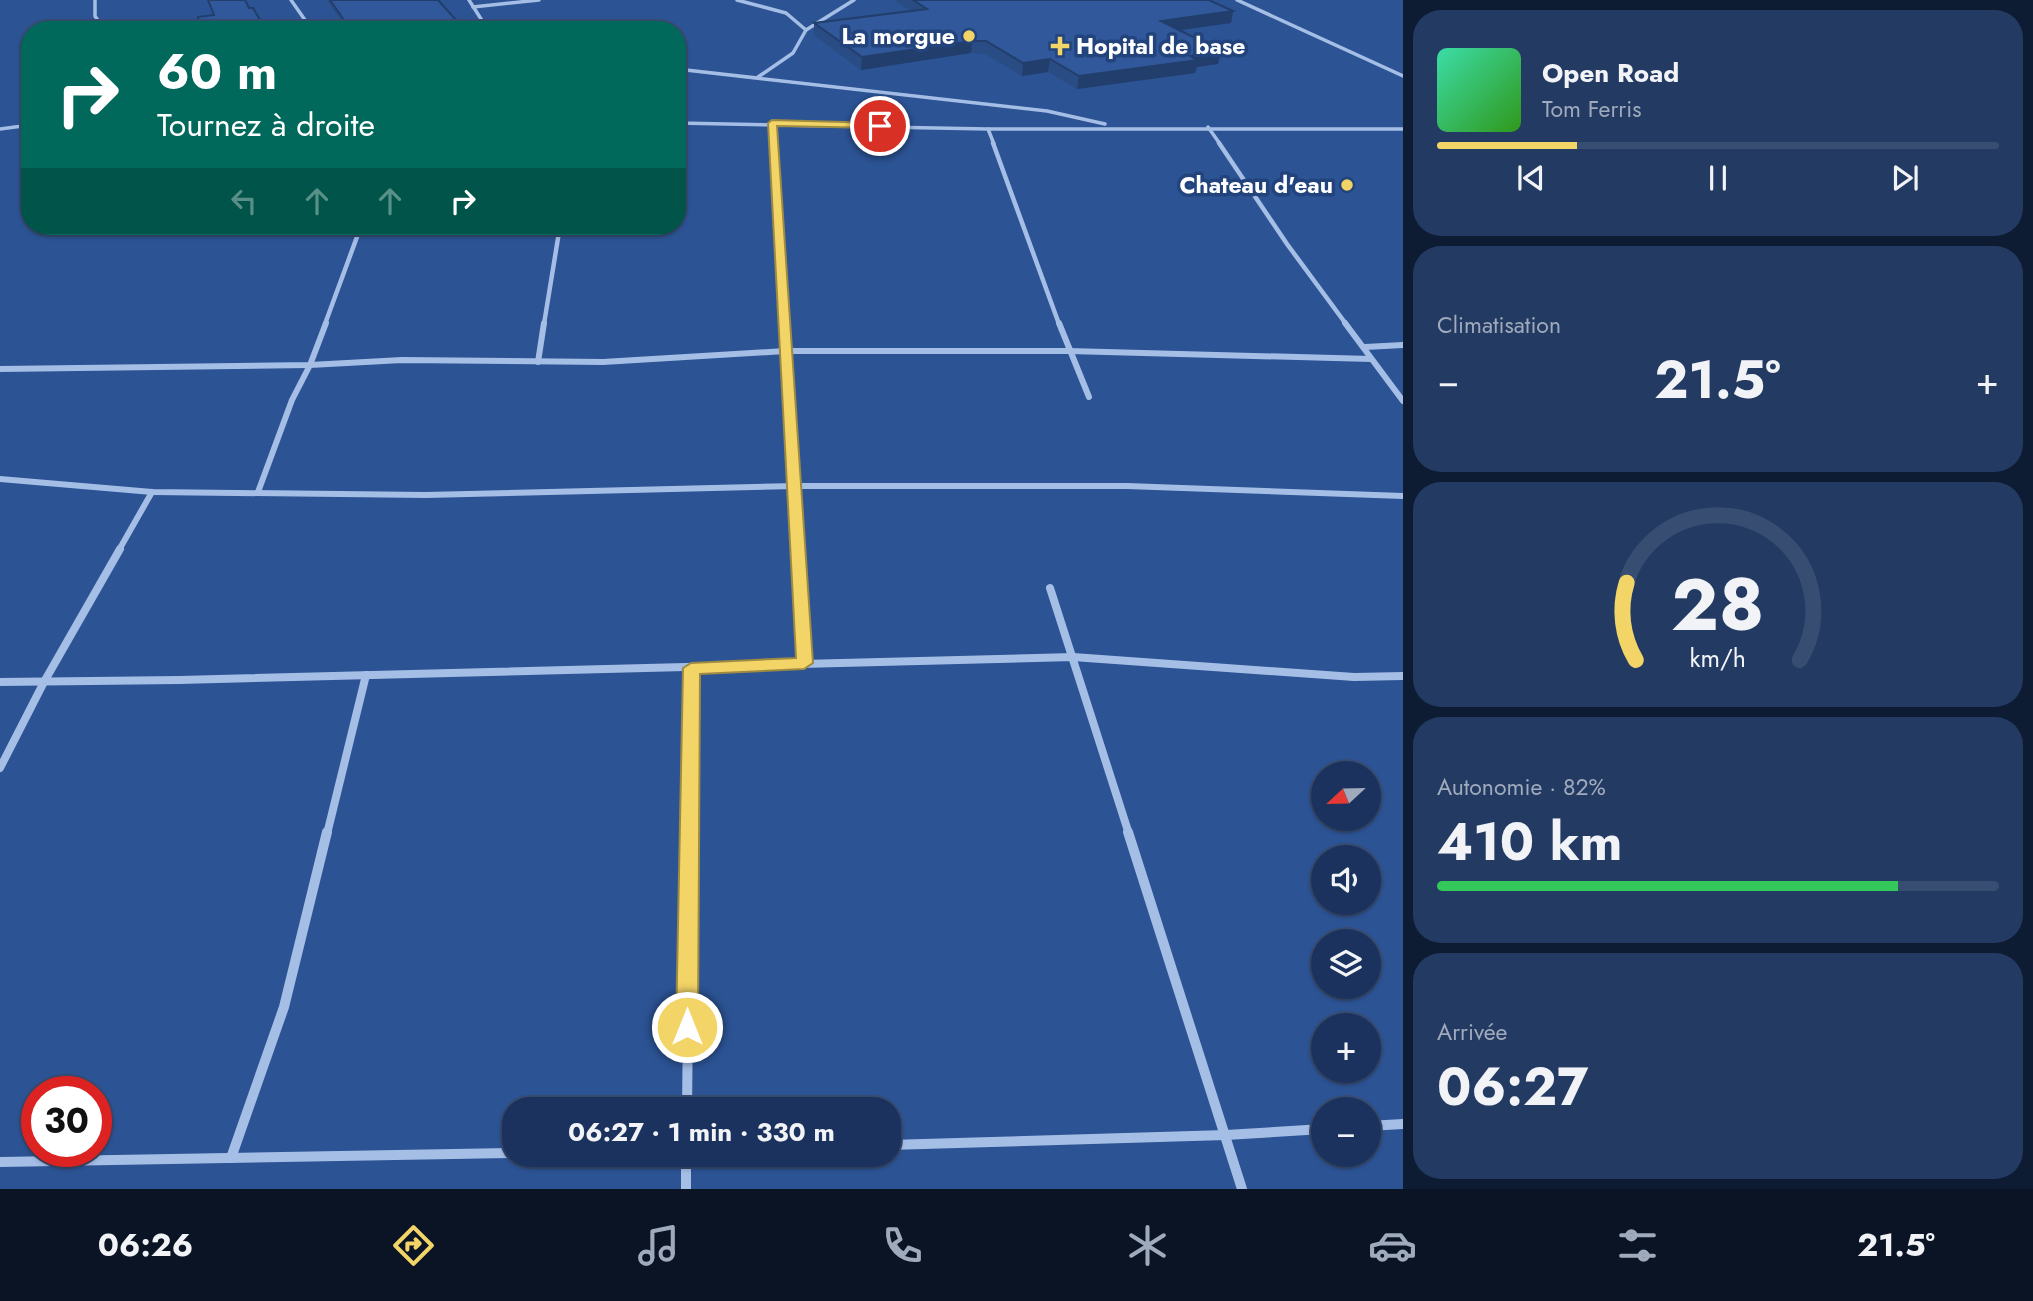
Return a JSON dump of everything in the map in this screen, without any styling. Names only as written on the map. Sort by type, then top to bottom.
[{"type":"street","points":[[95,0],[95,16],[98,21]]},
{"type":"street","points":[[291,0],[306,21]]},
{"type":"street","points":[[469,0],[482,21]]},
{"type":"street","points":[[473,7],[540,0]]},
{"type":"street","points":[[737,0],[786,13],[806,30]]},
{"type":"street","points":[[757,77],[793,53],[806,30],[854,0]]},
{"type":"street","points":[[1237,0],[1403,76]]},
{"type":"street","points":[[686,70],[1047,111],[1119,127]]},
{"type":"street","points":[[686,123],[988,129],[1403,129]]},
{"type":"street","points":[[772,123],[804,663]]},
{"type":"street","points":[[0,129],[21,126]]},
{"type":"street","points":[[1208,127],[1287,244],[1403,401]]},
{"type":"street","points":[[988,129],[1069,351],[1089,397]]},
{"type":"street","points":[[258,492],[292,400],[310,365],[358,235]]},
{"type":"street","points":[[538,362],[559,235]]},
{"type":"street","points":[[1365,347],[1403,345]]},
{"type":"street","points":[[0,369],[310,365],[402,360],[603,362],[785,351],[1069,351],[1371,359]]},
{"type":"street","points":[[0,479],[152,492],[426,495],[795,486],[1127,486],[1403,496]]},
{"type":"street","points":[[0,768],[44,682],[152,492]]},
{"type":"street","points":[[1050,588],[1227,1135],[1242,1189]]},
{"type":"street","points":[[0,682],[1073,657],[1354,677],[1403,676]]},
{"type":"street","points":[[687,1097],[691,668]]},
{"type":"street","points":[[231,1158],[284,1007],[366,675]]},
{"type":"street","points":[[1381,1125],[1403,1124]]},
{"type":"street","points":[[901,1145],[1227,1135],[1311,1130]]},
{"type":"street","points":[[0,1162],[502,1153]]},
{"type":"street","points":[[686,1167],[686,1189]]},
{"type":"shaded area","points":[[0,0],[1403,0],[1403,1189],[0,1189]]},
{"type":"building","points":[[208,0],[245,0],[261,21],[199,21],[198,17],[214,15]]},
{"type":"building","points":[[330,0],[438,0],[457,21],[345,21]]},
{"type":"building","points":[[913,0],[1209,0],[1233,11],[1161,21],[1221,51],[1190,56],[1198,60],[1079,76],[1050,59],[1023,63],[986,41],[862,57],[814,23],[927,9]]},
{"type":"place","name":"La morgue","points":[[969,36]]},
{"type":"place","name":"Hopital de base","points":[[1060,46]]},
{"type":"place","name":"Chateau d'eau","points":[[1347,185]]},
{"type":"route","points":[[687,1027],[691,668],[804,663],[772,123],[880,126]]}]
